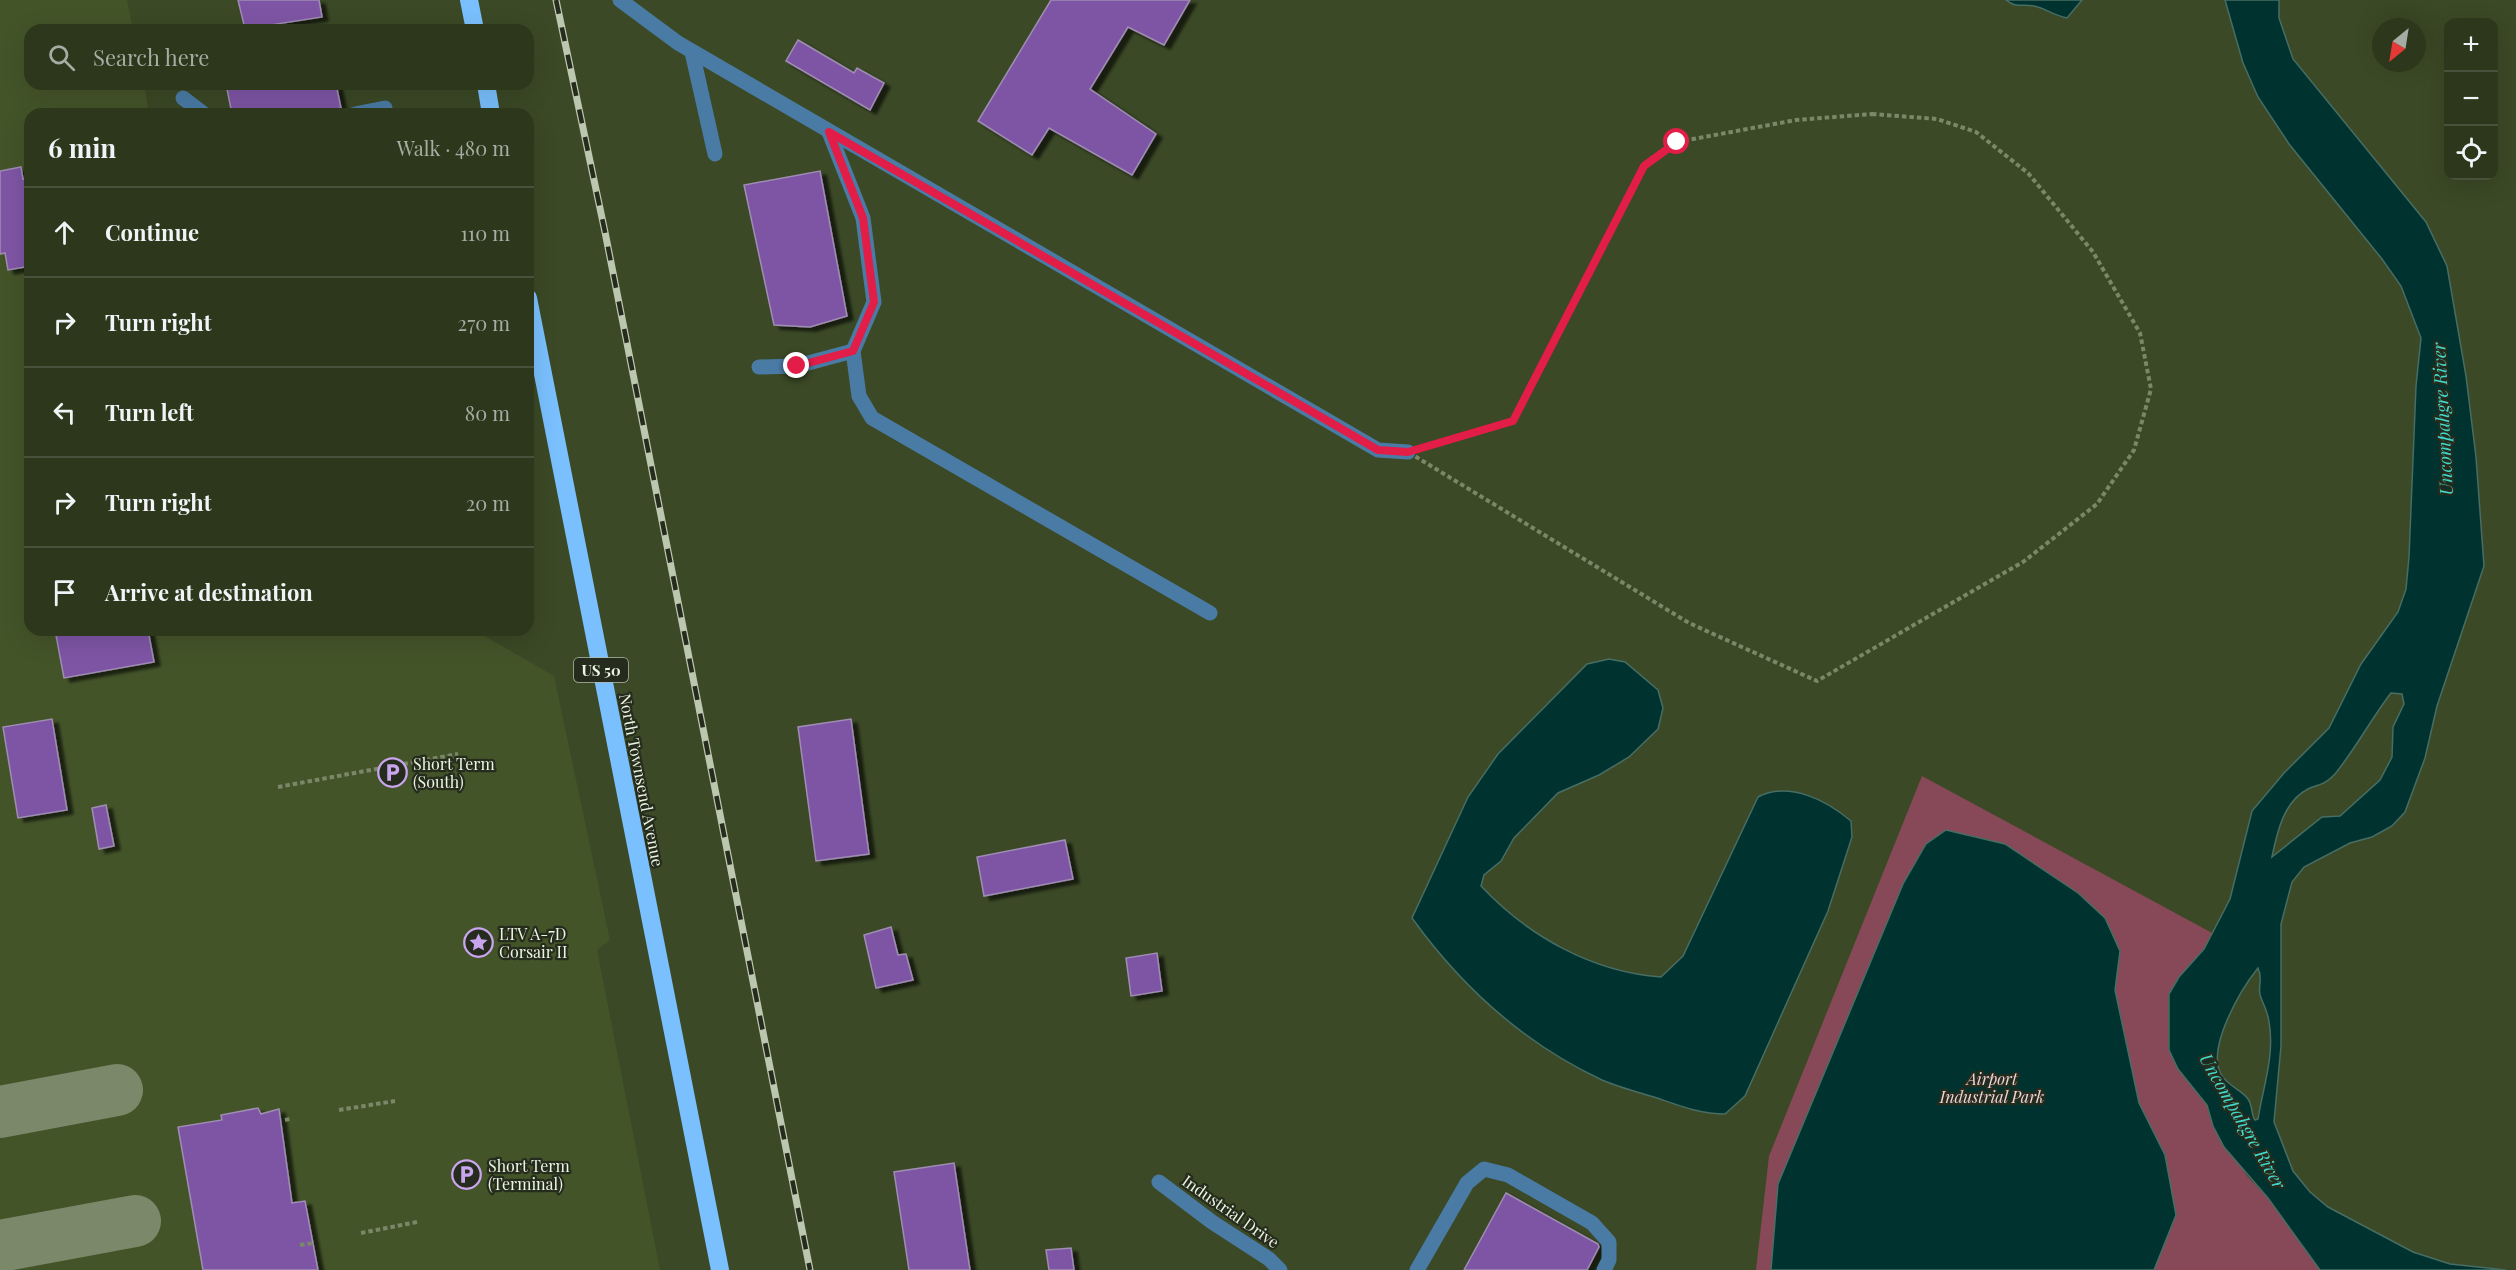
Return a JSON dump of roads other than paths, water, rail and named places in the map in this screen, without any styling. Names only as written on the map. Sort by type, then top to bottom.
[{"type":"highway","points":[[469,0],[474,24]]},
{"type":"highway","points":[[487,90],[491,108]]},
{"type":"highway","name":"North Townsend Avenue","points":[[534,328],[720,1270]]},
{"type":"street","points":[[620,0],[692,52],[1378,450],[1408,452]]},
{"type":"street","points":[[692,52],[715,154]]},
{"type":"street","points":[[183,98],[196,108]]},
{"type":"street","points":[[829,132],[863,218],[874,302],[853,351],[859,396],[872,418],[1210,613]]},
{"type":"street","points":[[759,367],[797,366],[853,351]]},
{"type":"street","points":[[1418,1270],[1467,1183],[1484,1169],[1508,1175],[1592,1223],[1609,1242],[1609,1260],[1604,1270]]},
{"type":"street","name":"Industrial Drive","points":[[1160,1182],[1212,1222],[1269,1259],[1280,1270]]},
{"type":"water","points":[[2006,0],[2082,0],[2067,18],[2038,7],[2016,5]]},
{"type":"water","name":"Uncompahgre River","points":[[2225,0],[2279,0],[2279,18],[2293,59],[2426,222],[2447,266],[2466,376],[2476,457],[2484,566],[2437,706],[2425,758],[2405,812],[2392,826],[2372,837],[2350,843],[2304,867],[2292,882],[2281,924],[2281,1046],[2274,1122],[2293,1171],[2310,1192],[2328,1207],[2413,1252],[2450,1264],[2506,1270],[2320,1270],[2268,1198],[2224,1147],[2213,1126],[2207,1105],[2178,1069],[2169,1050],[2169,994],[2179,977],[2204,949],[2230,899],[2252,811],[2284,773],[2329,728],[2361,664],[2398,612],[2406,589],[2409,557],[2416,386],[2421,338],[2401,286],[2382,259],[2289,144],[2258,97],[2243,63]],"holes":[[[2391,693],[2402,694],[2404,704],[2393,727],[2392,757],[2380,780],[2340,816],[2322,817],[2272,857],[2279,828],[2287,809],[2300,794],[2326,782],[2335,774]],[[2258,968],[2260,995],[2267,1011],[2271,1047],[2258,1119],[2255,1120],[2248,1099],[2230,1085],[2221,1074],[2218,1049],[2235,1004]]]},
{"type":"water","points":[[1609,659],[1625,662],[1658,690],[1663,708],[1658,729],[1629,757],[1599,775],[1558,793],[1514,838],[1501,861],[1484,875],[1481,886],[1519,921],[1540,935],[1586,959],[1635,974],[1661,977],[1683,956],[1758,797],[1782,791],[1807,795],[1830,806],[1851,821],[1852,837],[1828,911],[1745,1096],[1725,1114],[1689,1108],[1614,1085],[1547,1049],[1521,1031],[1473,990],[1412,918],[1468,797],[1498,754],[1587,664]]},
{"type":"water","name":"Airport Industrial Park","points":[[1946,830],[2005,844],[2078,893],[2105,918],[2120,951],[2115,990],[2139,1103],[2165,1155],[2176,1215],[2154,1270],[1771,1270],[1778,1184],[1903,884],[1926,844]]},
{"type":"railway","points":[[556,0],[605,232],[810,1270]]},
{"type":"place","name":"Short Term (South)","points":[[392,772]]},
{"type":"place","name":"LTV A-7D Corsair II","points":[[478,942]]},
{"type":"place","name":"Short Term (Terminal)","points":[[467,1174]]}]
